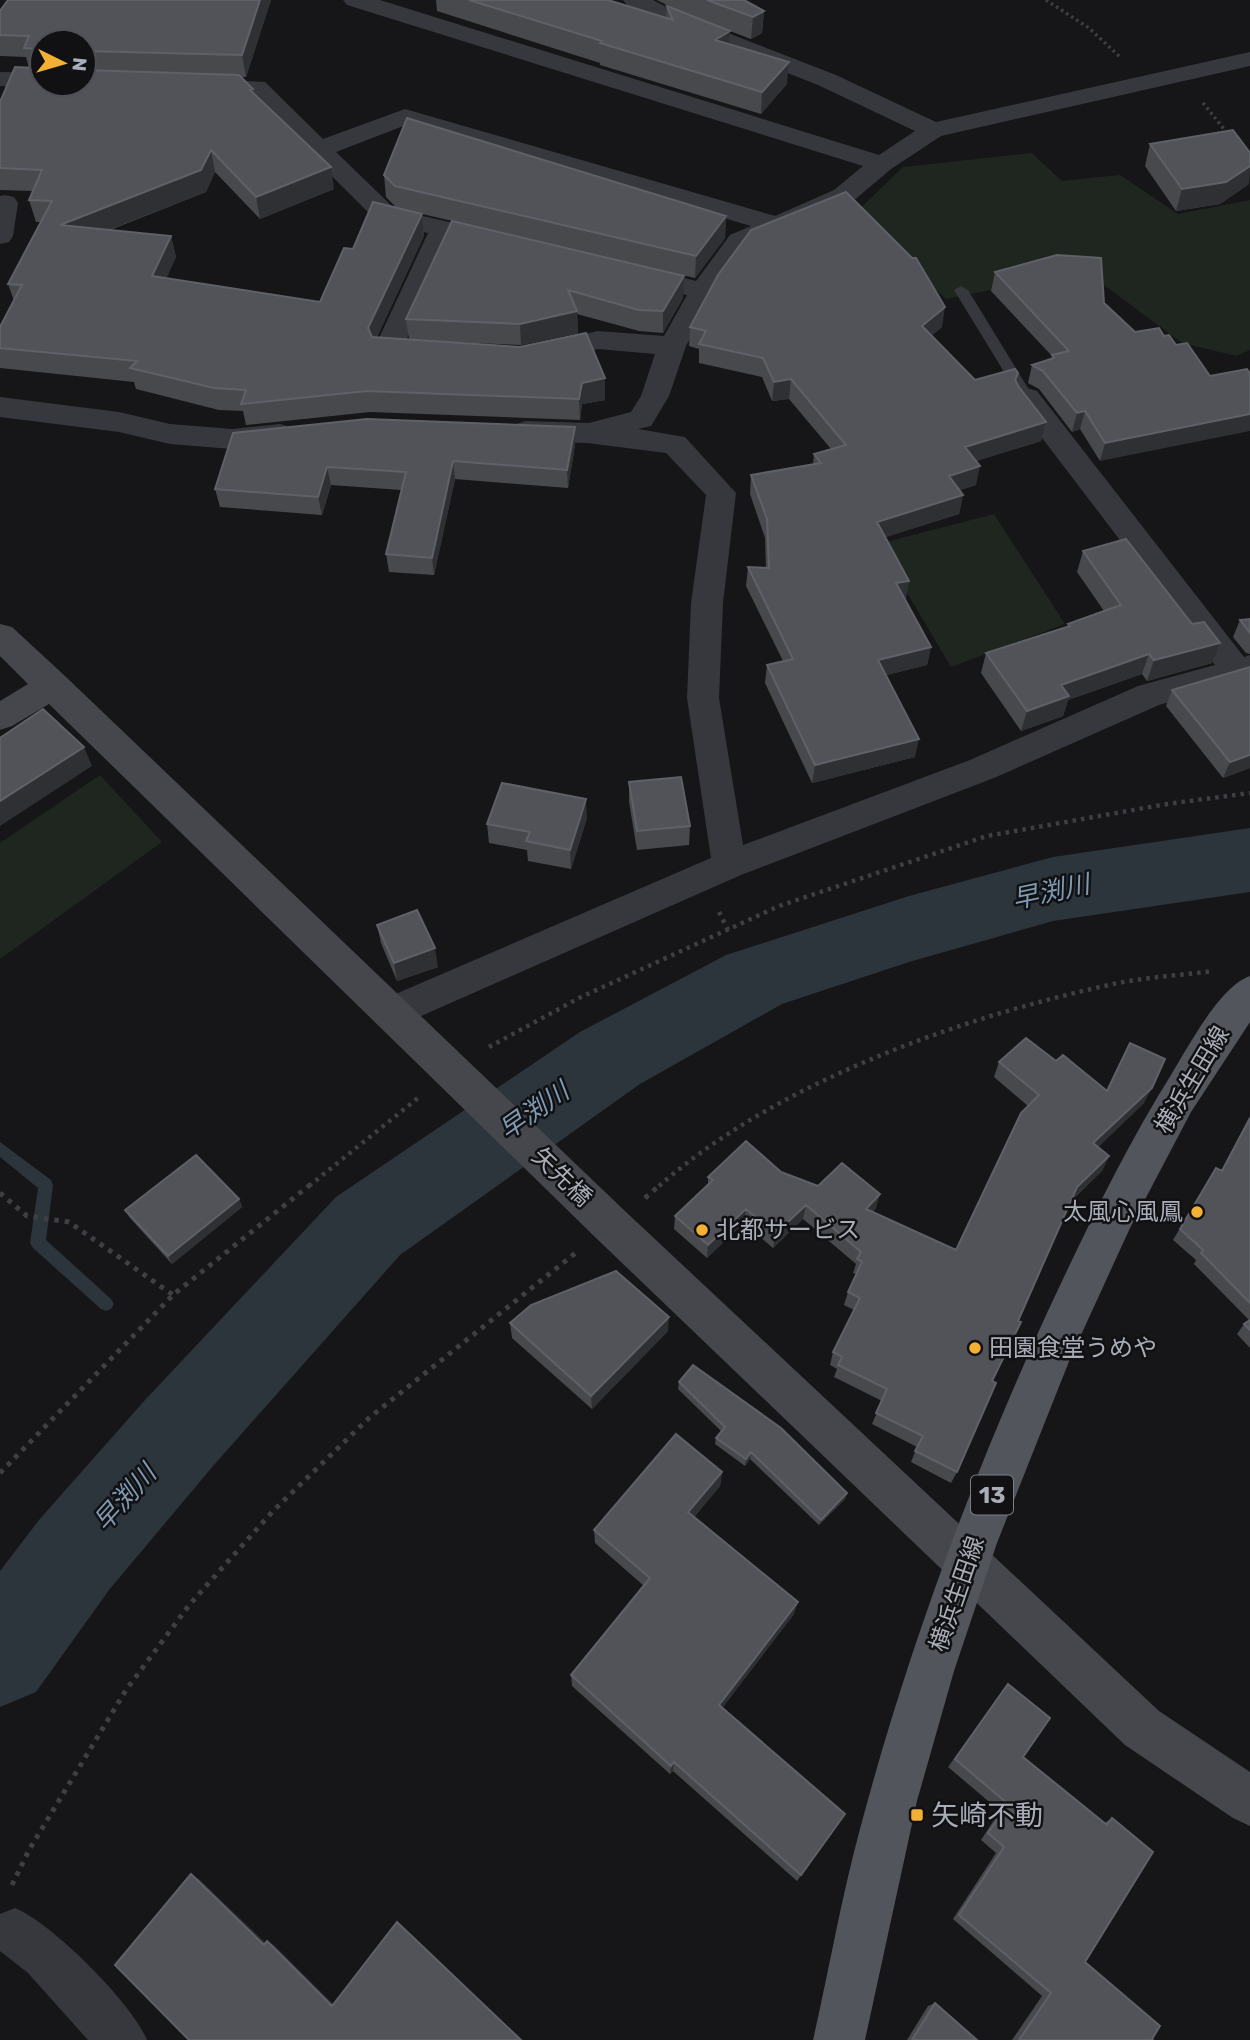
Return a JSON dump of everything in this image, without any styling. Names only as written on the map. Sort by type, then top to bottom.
[{"type":"main road","name":"横浜生田線","points":[[839,2040],[891,1803],[928,1677],[967,1561],[1032,1392],[1123,1195],[1201,1061],[1237,981]]},
{"type":"street","points":[[355,0],[882,164]]},
{"type":"street","points":[[635,0],[671,19],[827,80],[933,130]]},
{"type":"street","points":[[587,433],[641,419],[655,397],[672,346],[703,291],[739,241],[844,196],[882,164],[933,130],[1250,59]]},
{"type":"street","points":[[0,79],[28,80]]},
{"type":"street","points":[[177,85],[256,87],[387,216],[522,247]]},
{"type":"street","points":[[320,149],[405,117],[774,224]]},
{"type":"street","points":[[0,236],[5,203]]},
{"type":"street","points":[[441,353],[387,351],[444,228]]},
{"type":"street","points":[[612,269],[703,291]]},
{"type":"street","points":[[522,357],[598,340],[672,346]]},
{"type":"street","points":[[390,1013],[729,865],[982,769],[1150,695],[1243,668],[1027,398]]},
{"type":"street","points":[[0,407],[119,422],[183,435],[232,439],[301,432]]},
{"type":"street","points":[[492,429],[587,433],[676,444],[721,492],[707,603],[703,698],[729,865]]},
{"type":"street","name":"矢先橋","points":[[0,636],[451,1073],[1142,1728],[1250,1801]]},
{"type":"street","points":[[0,717],[53,685]]},
{"type":"street","points":[[10,1914],[122,2040]]},
{"type":"lane","points":[[961,290],[1027,398]]},
{"type":"path","points":[[1046,0],[1089,28],[1146,82]]},
{"type":"path","points":[[1180,75],[1233,140]]},
{"type":"path","points":[[0,1473],[173,1295],[451,1073],[579,998],[779,906],[987,836],[1154,806],[1250,793]]},
{"type":"path","points":[[10,1914],[29,1850],[126,1690],[190,1604],[273,1511],[369,1418],[678,1169],[785,1098],[948,1029],[1119,983],[1237,981]]},
{"type":"path","points":[[0,1193],[27,1216],[49,1217],[69,1222],[173,1295]]},
{"type":"shaded area","points":[[1032,153],[1062,181],[1120,175],[1178,214],[1250,200],[1250,350],[1236,356],[1182,343],[1085,271],[946,299],[853,215],[903,167]]},
{"type":"shaded area","points":[[994,514],[1065,624],[951,667],[878,544]]},
{"type":"shaded area","points":[[100,775],[162,842],[0,959],[0,843]]},
{"type":"building","points":[[8,0],[260,0],[242,55],[98,51],[98,28],[28,28],[28,36],[0,35],[0,11]]},
{"type":"building","points":[[469,0],[608,0],[673,20],[667,6],[730,31],[715,40],[789,62],[762,92]]},
{"type":"building","points":[[707,0],[744,0],[764,11],[753,17]]},
{"type":"building","points":[[15,67],[28,68],[28,98],[98,98],[98,70],[239,75],[253,89],[250,90],[331,167],[256,197],[211,150],[201,170],[60,225],[171,236],[152,276],[320,302],[344,248],[353,249],[373,202],[422,214],[368,328],[372,337],[520,347],[586,333],[605,378],[582,383],[579,399],[367,391],[241,404],[246,390],[214,388],[130,368],[137,361],[0,348],[0,327],[22,285],[8,284],[52,201],[29,200],[42,170],[0,168],[0,102]]},
{"type":"building","points":[[407,118],[726,216],[696,256],[395,186],[384,175]]},
{"type":"building","points":[[1233,130],[1250,153],[1250,166],[1226,182],[1182,189],[1150,144]]},
{"type":"building","points":[[846,192],[912,258],[916,258],[945,307],[922,326],[975,380],[1015,369],[1018,373],[1015,380],[1019,387],[1046,422],[965,447],[980,466],[949,476],[963,495],[877,522],[909,581],[896,583],[931,647],[878,660],[919,739],[815,765],[767,665],[793,659],[748,567],[769,568],[767,519],[751,475],[821,463],[814,454],[846,445],[791,379],[774,382],[763,358],[699,344],[706,331],[690,327],[718,275],[751,230]]},
{"type":"building","points":[[452,221],[684,276],[663,311],[639,310],[568,290],[577,311],[520,324],[406,319]]},
{"type":"building","points":[[1057,255],[1101,258],[1104,303],[1135,332],[1159,328],[1164,336],[1169,335],[1176,345],[1187,343],[1210,376],[1247,369],[1250,374],[1250,414],[1105,443],[1085,411],[1077,413],[1043,371],[1032,365],[1054,358],[1052,355],[1069,351],[995,272]]},
{"type":"building","points":[[367,419],[575,427],[567,470],[453,461],[432,558],[386,554],[406,472],[327,467],[318,497],[215,489],[233,433]]},
{"type":"building","points":[[1126,539],[1192,624],[1204,622],[1220,643],[1154,660],[1149,654],[1061,685],[1069,696],[1027,711],[986,653],[1070,626],[1068,624],[1121,605],[1083,551]]},
{"type":"building","points":[[1250,619],[1250,633],[1240,620]]},
{"type":"building","points":[[1250,667],[1250,755],[1230,762],[1172,690]]},
{"type":"building","points":[[43,709],[84,747],[0,801],[0,738]]},
{"type":"building","points":[[681,777],[690,826],[637,831],[629,782]]},
{"type":"building","points":[[502,783],[586,799],[570,850],[526,841],[530,832],[487,824]]},
{"type":"building","points":[[417,910],[435,948],[394,963],[377,925]]},
{"type":"building","points":[[1026,1038],[1056,1061],[1063,1055],[1107,1091],[1130,1043],[1165,1059],[1152,1088],[1093,1143],[1109,1156],[1077,1187],[1018,1321],[1021,1322],[992,1381],[996,1383],[957,1472],[915,1451],[923,1436],[876,1413],[887,1389],[838,1365],[842,1357],[833,1352],[860,1298],[848,1292],[862,1262],[857,1259],[861,1252],[806,1205],[775,1234],[746,1209],[708,1245],[675,1216],[713,1180],[708,1177],[746,1141],[781,1172],[818,1186],[842,1163],[880,1194],[866,1209],[956,1250],[1021,1113],[1039,1095],[999,1062]]},
{"type":"building","points":[[1250,1118],[1250,1303],[1201,1253],[1203,1250],[1180,1229],[1216,1168],[1222,1171]]},
{"type":"building","points":[[196,1155],[239,1199],[168,1256],[125,1210]]},
{"type":"building","points":[[616,1271],[669,1317],[591,1396],[510,1323],[531,1305]]},
{"type":"building","points":[[693,1365],[781,1428],[847,1493],[821,1520],[751,1452],[746,1459],[716,1438],[725,1427],[679,1382]]},
{"type":"building","points":[[676,1434],[722,1472],[688,1512],[798,1602],[719,1705],[845,1814],[801,1875],[674,1762],[671,1766],[571,1675],[650,1578],[594,1530]]},
{"type":"building","points":[[1008,1684],[1050,1718],[1023,1757],[1107,1825],[1112,1818],[1153,1852],[1085,1962],[1160,2026],[1153,2040],[1019,2040],[1051,1993],[959,1915],[1004,1847],[988,1833],[1008,1804],[955,1759]]},
{"type":"building","points":[[191,1874],[264,1945],[267,1941],[332,2006],[397,1922],[521,2040],[189,2040],[115,1965]]},
{"type":"building","points":[[935,2003],[977,2040],[912,2040]]},
{"type":"waterway","name":"早渕川","points":[[0,1656],[74,1555],[179,1433],[368,1226],[610,1058],[755,979],[909,929],[1053,889],[1250,860]]},
{"type":"waterway","points":[[0,1148],[46,1185],[38,1243],[106,1304]]},
{"type":"place","name":"太風心風鳳","points":[[1197,1212]]},
{"type":"place","name":"北都サービス","points":[[702,1230]]},
{"type":"place","name":"田園食堂うめや","points":[[975,1348]]},
{"type":"place","name":"矢崎不動","points":[[917,1815]]}]
